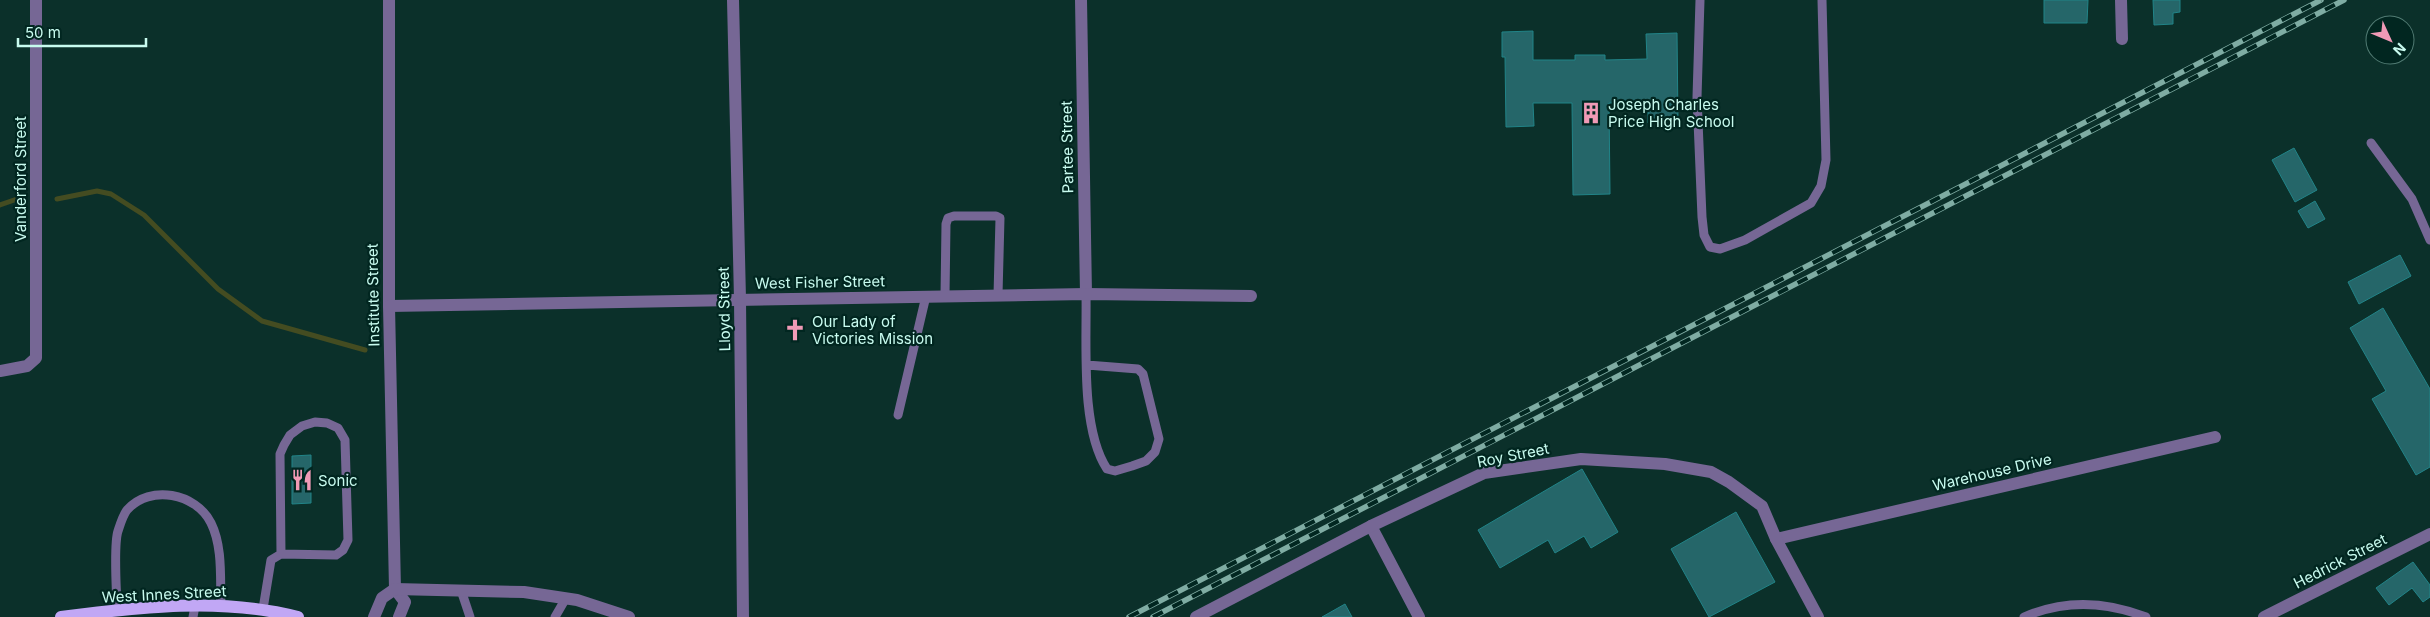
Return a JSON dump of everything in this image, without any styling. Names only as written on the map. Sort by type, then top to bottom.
[{"type":"main road","name":"West Innes Street","points":[[69,616],[117,611],[194,612],[221,606],[263,609],[298,617]]},
{"type":"street","name":"Vanderford Street","points":[[0,371],[27,366],[36,358],[36,0]]},
{"type":"street","name":"Institute Street","points":[[389,0],[389,306],[395,589],[405,602],[399,617]]},
{"type":"street","name":"Lloyd Street","points":[[733,0],[740,299],[743,617]]},
{"type":"street","name":"Partee Street","points":[[1081,0],[1086,294]]},
{"type":"street","points":[[2121,0],[2122,40]]},
{"type":"street","name":"West Fisher Street","points":[[389,306],[998,295],[1251,296]]},
{"type":"street","name":"Warehouse Drive","points":[[1776,539],[2215,437]]},
{"type":"street","name":"Roy Street","points":[[1196,617],[1371,526],[1484,474],[1580,459],[1666,464],[1711,472],[1729,482],[1762,506],[1776,539],[1818,617]]},
{"type":"street","points":[[1371,526],[1419,617]]},
{"type":"street","name":"Hedrick Street","points":[[2264,617],[2430,534]]},
{"type":"street","points":[[374,617],[382,598],[395,589],[524,592],[566,598],[621,616]]},
{"type":"lane","points":[[1700,0],[1697,97],[1698,153],[1704,235],[1710,247],[1720,249],[1745,240],[1811,203],[1821,186],[1826,160],[1822,0]]},
{"type":"lane","points":[[2371,143],[2412,199],[2430,240]]},
{"type":"lane","points":[[945,296],[946,224],[948,218],[954,216],[996,216],[1000,218],[998,295]]},
{"type":"lane","points":[[1086,294],[1087,365],[1093,434],[1100,458],[1108,469],[1116,471],[1146,461],[1155,452],[1159,439],[1143,374],[1138,369],[1087,365]]},
{"type":"lane","points":[[898,415],[926,296]]},
{"type":"lane","points":[[263,609],[271,560],[281,554],[336,554],[343,550],[348,540],[345,440],[338,428],[327,423],[315,422],[302,426],[290,434],[280,454],[281,554]]},
{"type":"lane","points":[[117,611],[117,533],[126,511],[140,500],[158,494],[180,496],[195,506],[210,521],[218,547],[221,606]]},
{"type":"lane","points":[[461,590],[470,617]]},
{"type":"lane","points":[[555,617],[566,598]]},
{"type":"lane","points":[[2024,617],[2040,610],[2067,603],[2099,604],[2146,617]]},
{"type":"building","points":[[2044,0],[2088,0],[2087,23],[2044,23]]},
{"type":"building","points":[[2153,0],[2180,0],[2180,12],[2173,13],[2173,24],[2154,25]]},
{"type":"building","name":"Joseph Charles Price High School","points":[[1533,31],[1533,60],[1575,60],[1575,55],[1605,55],[1605,60],[1647,59],[1646,34],[1677,33],[1678,122],[1648,123],[1648,102],[1609,103],[1610,194],[1573,195],[1572,103],[1533,103],[1534,126],[1506,127],[1505,57],[1502,57],[1502,32]]},
{"type":"building","points":[[2294,148],[2317,190],[2295,202],[2272,160]]},
{"type":"building","points":[[2315,201],[2325,219],[2308,228],[2298,211]]},
{"type":"building","points":[[2400,255],[2411,276],[2359,304],[2348,282]]},
{"type":"building","points":[[2383,308],[2430,389],[2430,467],[2416,475],[2372,399],[2386,391],[2350,328]]},
{"type":"building","name":"Sonic","points":[[311,455],[311,503],[292,504],[292,456]]},
{"type":"building","points":[[1582,469],[1618,532],[1591,548],[1584,536],[1555,553],[1548,540],[1500,568],[1478,530]]},
{"type":"building","points":[[1736,512],[1775,582],[1709,617],[1671,549]]},
{"type":"building","points":[[2413,562],[2430,585],[2430,597],[2423,602],[2412,588],[2389,605],[2376,588]]},
{"type":"building","points":[[1345,604],[1352,617],[1322,617]]},
{"type":"waterway","points":[[57,199],[97,191],[111,194],[144,215],[218,289],[262,321],[365,350]]},
{"type":"waterway","points":[[0,205],[20,198]]},
{"type":"railway","points":[[1129,617],[2321,0]]},
{"type":"railway","points":[[1153,617],[2344,0]]},
{"type":"place","name":"Joseph Charles Price High School","points":[[1591,113]]},
{"type":"place","name":"Our Lady of Victories Mission","points":[[795,330]]},
{"type":"place","name":"Sonic","points":[[302,480]]}]
